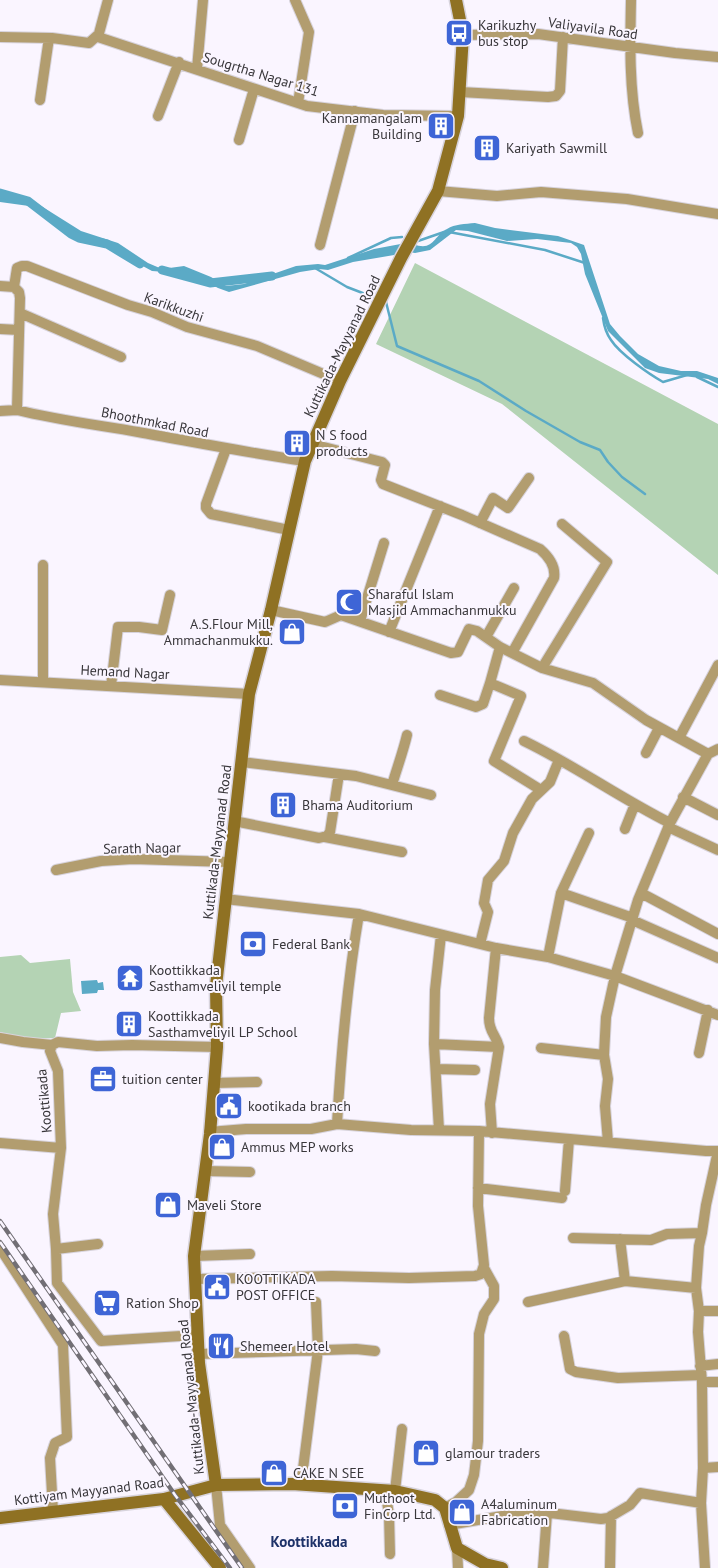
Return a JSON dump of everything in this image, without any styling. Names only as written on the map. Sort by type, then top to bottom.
[{"type":"main road","name":"Kuttikada-Mayyanad Road","points":[[216,1485],[198,1354],[194,1256],[210,1132],[217,1047],[216,986],[249,694],[271,610],[304,461],[340,381],[401,258],[438,191],[458,116],[464,35],[456,0]]},
{"type":"main road","name":"Kottiyam Mayyanad Road","points":[[0,1518],[164,1499],[216,1485],[300,1485],[390,1491],[435,1500],[445,1508]]},
{"type":"main road","points":[[164,1499],[220,1568]]},
{"type":"main road","points":[[445,1508],[457,1548],[485,1564],[502,1568]]},
{"type":"street","points":[[0,37],[49,38],[89,43],[99,34],[98,37],[108,0]]},
{"type":"street","points":[[197,68],[204,0]]},
{"type":"street","points":[[295,0],[309,32],[298,103]]},
{"type":"street","points":[[631,0],[632,104],[638,133]]},
{"type":"street","name":"Valiyavila Road","points":[[464,35],[538,34],[563,36],[630,47],[718,57]]},
{"type":"street","points":[[460,92],[556,96],[560,91],[563,36]]},
{"type":"street","name":"Sougrtha Nagar 131","points":[[98,37],[179,62],[307,106],[383,115],[458,116]]},
{"type":"street","points":[[40,100],[49,38]]},
{"type":"street","points":[[158,116],[179,62]]},
{"type":"street","points":[[239,140],[254,89]]},
{"type":"street","points":[[320,245],[355,111]]},
{"type":"street","points":[[438,191],[497,196],[541,192],[627,199],[718,214]]},
{"type":"street","name":"Karikkuzhi","points":[[14,287],[17,268],[27,266],[128,305],[152,312],[187,327],[257,346],[340,381]]},
{"type":"street","points":[[0,286],[14,287],[19,292],[17,410]]},
{"type":"street","points":[[20,313],[121,357]]},
{"type":"street","points":[[0,329],[19,330]]},
{"type":"street","name":"Bhoothmkad Road","points":[[0,411],[17,410],[226,449],[304,461]]},
{"type":"street","points":[[312,444],[382,462],[385,465],[381,480],[383,484],[480,522],[540,549],[546,554],[554,567],[555,572],[552,583],[512,653]]},
{"type":"street","points":[[226,449],[206,504],[208,511],[212,514],[289,530]]},
{"type":"street","points":[[480,522],[493,498],[508,508],[530,478]]},
{"type":"street","points":[[389,632],[440,506]]},
{"type":"street","points":[[542,668],[608,562],[562,524]]},
{"type":"street","points":[[360,621],[384,543]]},
{"type":"street","points":[[43,565],[43,681]]},
{"type":"street","points":[[486,637],[514,588]]},
{"type":"street","points":[[111,686],[118,627],[162,630],[170,595]]},
{"type":"street","points":[[271,610],[325,622],[341,615],[451,654],[458,652],[469,629],[477,631],[500,648],[542,668],[593,683],[659,728],[708,754]]},
{"type":"street","points":[[440,696],[476,707],[483,704],[500,648]]},
{"type":"street","points":[[679,738],[718,665]]},
{"type":"street","name":"Hemand Nagar","points":[[0,680],[249,694]]},
{"type":"street","points":[[490,683],[521,696],[494,762],[542,790]]},
{"type":"street","points":[[646,753],[659,728]]},
{"type":"street","points":[[392,785],[407,735]]},
{"type":"street","points":[[524,741],[580,770],[669,825],[718,850]]},
{"type":"street","points":[[608,1142],[605,1106],[608,1079],[604,1055],[606,1017],[614,976],[641,894],[669,825],[708,754],[718,749]]},
{"type":"street","points":[[480,944],[488,912],[484,903],[488,880],[504,861],[513,833],[532,799],[550,782],[559,760]]},
{"type":"street","points":[[242,762],[356,776],[431,794]]},
{"type":"street","points":[[325,837],[330,832],[339,774]]},
{"type":"street","points":[[683,797],[718,815]]},
{"type":"street","points":[[625,830],[635,804]]},
{"type":"street","points":[[234,821],[402,852]]},
{"type":"street","points":[[548,957],[561,893],[589,833]]},
{"type":"street","name":"Sarath Nagar","points":[[56,870],[101,862],[134,859],[229,862]]},
{"type":"street","points":[[561,893],[632,919],[718,958]]},
{"type":"street","points":[[641,894],[718,934]]},
{"type":"street","points":[[225,899],[359,914],[496,948],[548,957],[614,976],[718,1015]]},
{"type":"street","points":[[337,1124],[340,1064],[349,968],[359,914]]},
{"type":"street","points":[[439,1130],[434,1044],[435,990],[441,934]]},
{"type":"street","points":[[492,1133],[490,1104],[499,1047],[497,1039],[489,1030],[496,948]]},
{"type":"street","points":[[699,1053],[708,1010]]},
{"type":"street","points":[[0,1038],[52,1045],[58,1042],[97,1046],[132,1044],[217,1047]]},
{"type":"street","points":[[434,1044],[499,1047]]},
{"type":"street","name":"Koottikada","points":[[52,1045],[50,1051],[58,1071],[62,1148],[53,1214],[56,1249]]},
{"type":"street","points":[[541,1048],[604,1055]]},
{"type":"street","points":[[436,1069],[475,1070]]},
{"type":"street","points":[[214,1083],[257,1082]]},
{"type":"street","points":[[210,1132],[246,1129],[311,1129],[337,1124],[411,1130],[479,1131],[718,1151],[698,1246],[696,1288],[699,1311],[698,1332],[703,1468],[701,1503],[705,1568]]},
{"type":"street","points":[[445,1508],[460,1499],[469,1490],[474,1475],[478,1441],[479,1334],[484,1314],[494,1299],[494,1286],[484,1268],[478,1206],[479,1131]]},
{"type":"street","points":[[478,1188],[564,1195],[568,1139]]},
{"type":"street","points":[[0,1143],[62,1148]]},
{"type":"street","points":[[205,1171],[250,1172]]},
{"type":"street","points":[[573,1238],[651,1240],[667,1234],[702,1233]]},
{"type":"street","points":[[620,1239],[625,1281]]},
{"type":"street","points":[[98,1244],[56,1249],[57,1283],[101,1341],[197,1335]]},
{"type":"street","points":[[0,1248],[63,1345],[67,1437],[55,1444],[50,1458],[53,1512]]},
{"type":"street","points":[[194,1256],[250,1254]]},
{"type":"street","points":[[195,1279],[332,1276],[409,1278],[475,1276],[481,1274],[484,1268]]},
{"type":"street","points":[[528,1302],[625,1281],[696,1288]]},
{"type":"street","points":[[300,1485],[318,1350],[316,1302]]},
{"type":"street","points":[[699,1311],[718,1311]]},
{"type":"street","points":[[564,1336],[570,1369],[576,1372],[618,1378],[701,1374],[718,1364]]},
{"type":"street","points":[[198,1354],[356,1349],[375,1351]]},
{"type":"street","points":[[701,1374],[718,1382]]},
{"type":"street","points":[[390,1554],[390,1491],[402,1429]]},
{"type":"street","points":[[703,1468],[718,1468]]},
{"type":"street","points":[[216,1485],[220,1524],[250,1568]]},
{"type":"street","points":[[449,1525],[513,1514],[547,1513],[600,1519],[611,1516],[630,1505],[640,1493],[701,1503]]},
{"type":"street","points":[[543,1568],[547,1513]]},
{"type":"street","points":[[610,1568],[611,1516]]},
{"type":"street","points":[[457,1548],[458,1568]]},
{"type":"green space","points":[[415,263],[718,424],[718,575],[502,404],[376,344]]},
{"type":"green space","points":[[21,955],[30,963],[70,959],[73,992],[81,1011],[61,1013],[55,1038],[24,1039],[0,1032],[0,957]]},
{"type":"water","points":[[0,197],[38,204],[81,231],[118,243],[148,263],[162,269],[184,266],[211,277],[226,286],[244,284],[296,266],[325,265],[374,249],[406,243],[400,254],[353,262],[328,270],[319,269],[300,272],[229,292],[191,274],[152,271],[119,250],[79,237],[41,211],[29,206],[0,202]]},
{"type":"water","points":[[475,223],[495,228],[558,236],[584,245],[610,324],[620,336],[638,354],[659,366],[681,371],[697,371],[718,378],[718,384],[708,379],[659,373],[645,368],[608,331],[585,274],[581,254],[577,247],[571,243],[537,239],[507,241],[468,231],[456,230],[430,250],[415,253],[409,252],[413,244],[420,246],[429,245],[450,227]]},
{"type":"water","points":[[97,980],[98,983],[103,982],[104,990],[98,990],[97,993],[82,994],[81,981]]},
{"type":"waterway","points":[[0,193],[28,201],[71,234],[79,238],[107,244],[140,264]]},
{"type":"waterway","points":[[418,241],[444,232]]},
{"type":"waterway","points":[[449,232],[545,250],[585,263]]},
{"type":"waterway","points":[[348,258],[391,238],[402,237]]},
{"type":"waterway","points":[[315,268],[347,287],[373,297]]},
{"type":"waterway","points":[[162,270],[210,283],[272,276]]},
{"type":"waterway","points":[[386,302],[397,346],[479,381],[580,442],[600,450],[622,477],[645,494]]},
{"type":"waterway","points":[[603,318],[609,337],[615,345],[650,374],[663,382],[687,375]]},
{"type":"waterway","points":[[697,377],[718,387]]},
{"type":"railway","points":[[0,1221],[242,1568]]},
{"type":"railway","points":[[0,1242],[175,1495],[230,1568]]},
{"type":"place","name":"Karikuzhy bus stop","points":[[459,33]]},
{"type":"place","name":"Kannamangalam Building","points":[[441,126]]},
{"type":"place","name":"Kariyath Sawmill","points":[[487,148]]},
{"type":"place","name":"N S food products","points":[[297,443]]},
{"type":"place","name":"Sharaful Islam Masjid Ammachanmukku","points":[[349,602]]},
{"type":"place","name":"A.S.Flour Mill, Ammachanmukku.","points":[[292,632]]},
{"type":"place","name":"Bhama Auditorium","points":[[283,805]]},
{"type":"place","name":"Federal Bank","points":[[253,944]]},
{"type":"place","name":"Koottikkada Sasthamveliyil temple","points":[[130,978]]},
{"type":"place","name":"Koottikkada Sasthamveliyil LP School","points":[[129,1024]]},
{"type":"place","name":"tuition center","points":[[103,1079]]},
{"type":"place","name":"kootikada branch","points":[[229,1106]]},
{"type":"place","name":"Ammus MEP works","points":[[222,1147]]},
{"type":"place","name":"Maveli Store","points":[[168,1205]]},
{"type":"place","name":"KOOTTIKADA POST OFFICE","points":[[217,1287]]},
{"type":"place","name":"Ration Shop","points":[[107,1303]]},
{"type":"place","name":"Shemeer Hotel","points":[[221,1346]]},
{"type":"place","name":"glamour traders","points":[[426,1453]]},
{"type":"place","name":"CAKE N SEE","points":[[274,1473]]},
{"type":"place","name":"Muthoot FinCorp Ltd.","points":[[345,1506]]},
{"type":"place","name":"A4aluminum Fabrication","points":[[462,1512]]},
{"type":"district","name":"Koottikkada","points":[[309,1541]]}]
